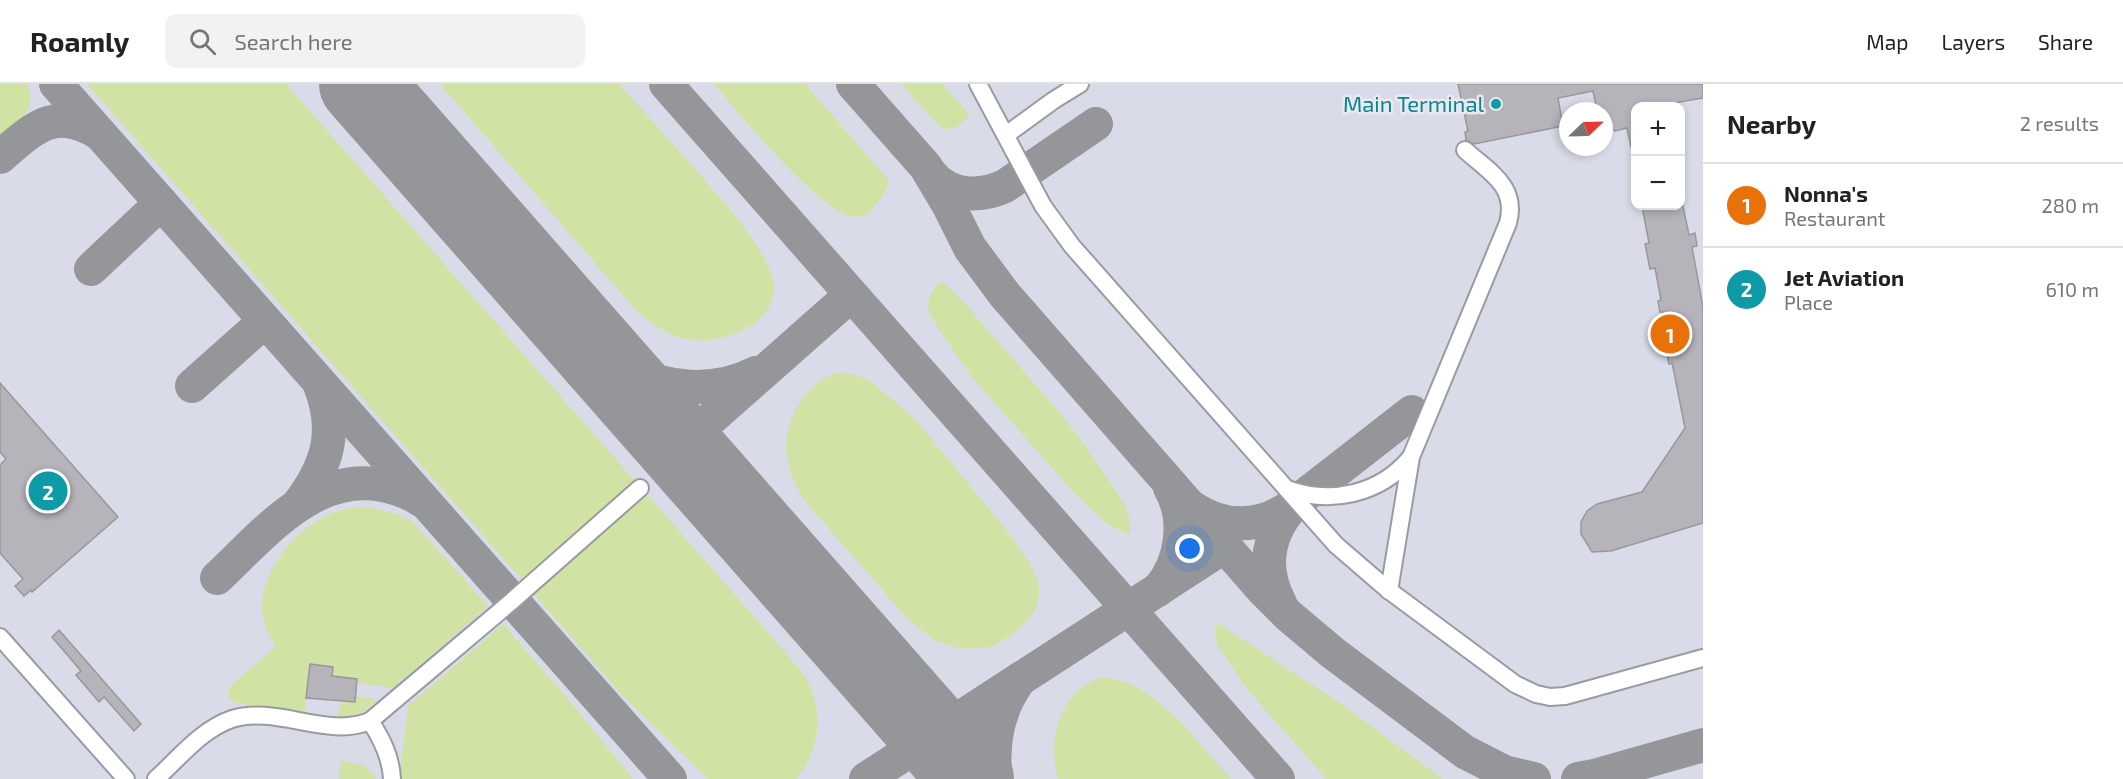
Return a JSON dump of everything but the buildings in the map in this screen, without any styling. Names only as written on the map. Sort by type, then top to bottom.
[{"type":"lane","points":[[978,84],[1043,206],[1072,246],[1336,545],[1389,591],[1515,684],[1528,691],[1550,697],[1572,695],[1703,658]]},
{"type":"lane","points":[[1006,135],[1080,84]]},
{"type":"lane","points":[[1389,591],[1411,457],[1508,223],[1511,210],[1510,200],[1504,187],[1465,150]]},
{"type":"lane","points":[[1284,488],[1306,496],[1322,497],[1367,489],[1393,476],[1411,457]]},
{"type":"lane","points":[[156,779],[208,731],[233,719],[269,718],[348,727],[370,721],[512,602],[640,488]]},
{"type":"lane","points":[[0,637],[126,779]]},
{"type":"lane","points":[[370,721],[380,735],[389,758],[392,779]]},
{"type":"shaded area","points":[[0,84],[1703,84],[1703,779],[0,779]]},
{"type":"green space","points":[[0,84],[27,84],[30,101],[24,115],[0,138]]},
{"type":"green space","points":[[87,84],[286,84],[635,481],[522,580]]},
{"type":"green space","points":[[440,84],[619,84],[721,198],[751,236],[772,276],[774,291],[770,305],[750,326],[722,338],[685,339],[654,325],[634,308]]},
{"type":"green space","points":[[714,84],[805,84],[887,178],[889,184],[876,204],[868,213],[858,217],[844,214],[825,202],[782,162]]},
{"type":"green space","points":[[901,84],[942,84],[970,115],[957,127],[943,130]]},
{"type":"green space","points":[[943,282],[960,298],[1065,419],[1091,454],[1125,505],[1130,519],[1130,535],[1107,524],[1074,493],[971,376],[929,312],[928,303],[931,293],[937,285]]},
{"type":"green space","points":[[841,372],[857,375],[873,383],[916,420],[1008,532],[1027,559],[1039,583],[1039,597],[1035,610],[1013,634],[992,647],[962,649],[931,638],[906,617],[799,492],[788,464],[786,450],[790,422],[810,390],[826,378]]},
{"type":"green space","points":[[647,494],[802,672],[809,685],[817,713],[817,727],[811,754],[796,779],[708,779],[623,696],[533,593]]},
{"type":"green space","points":[[358,507],[369,507],[412,521],[488,606],[393,688],[356,683],[356,679],[332,676],[333,667],[310,664],[305,712],[234,703],[228,696],[229,687],[276,646],[266,628],[262,609],[264,589],[282,553],[311,525],[328,515]]},
{"type":"green space","points":[[503,624],[633,779],[399,779],[408,706]]},
{"type":"green space","points":[[1216,624],[1337,701],[1443,779],[1326,779],[1246,688],[1217,644],[1215,631]]},
{"type":"green space","points":[[1101,678],[1119,680],[1138,688],[1156,700],[1190,732],[1231,779],[1058,779],[1054,749],[1060,719],[1066,705],[1075,694],[1087,684]]},
{"type":"green space","points":[[355,696],[376,699],[376,701],[359,714],[338,717],[341,701],[354,702]]},
{"type":"green space","points":[[341,761],[366,767],[376,779],[339,779]]},
{"type":"taxiway","points":[[56,84],[670,779]]},
{"type":"taxiway","points":[[666,84],[1278,779]]},
{"type":"taxiway","points":[[853,84],[926,167],[970,248],[1005,295],[1263,590],[1289,616],[1333,653],[1465,752],[1504,772],[1534,779]]},
{"type":"taxiway","points":[[0,157],[35,129],[58,121],[70,121],[84,125],[100,134]]},
{"type":"taxiway","points":[[930,173],[946,187],[955,191],[975,193],[995,190],[1005,186],[1096,124]]},
{"type":"taxiway","points":[[91,269],[161,203]]},
{"type":"taxiway","points":[[680,446],[851,295]]},
{"type":"taxiway","points":[[192,386],[265,321]]},
{"type":"taxiway","points":[[594,348],[625,369],[674,385],[690,387],[724,384],[756,373]]},
{"type":"taxiway","points":[[298,505],[317,476],[327,448],[328,418],[320,385]]},
{"type":"taxiway","points":[[1193,508],[1217,520],[1229,522],[1242,523],[1267,519],[1290,507],[1412,412]]},
{"type":"taxiway","points":[[217,578],[291,510],[312,497],[334,488],[357,484],[382,485],[421,500]]},
{"type":"taxiway","points":[[1158,590],[1173,567],[1180,540],[1179,513],[1170,488]]},
{"type":"taxiway","points":[[1280,603],[1271,577],[1270,551],[1278,527],[1294,504]]},
{"type":"taxiway","points":[[866,779],[1225,546]]},
{"type":"taxiway","points":[[996,779],[995,753],[1001,714],[1020,679]]},
{"type":"taxiway","points":[[1578,779],[1703,745]]},
{"type":"runway","points":[[361,84],[972,779]]},
{"type":"place","name":"Main Terminal","points":[[1496,104]]},
{"type":"place","name":"Nonna's","points":[[1670,334]]},
{"type":"place","name":"Jet Aviation","points":[[48,491]]}]
